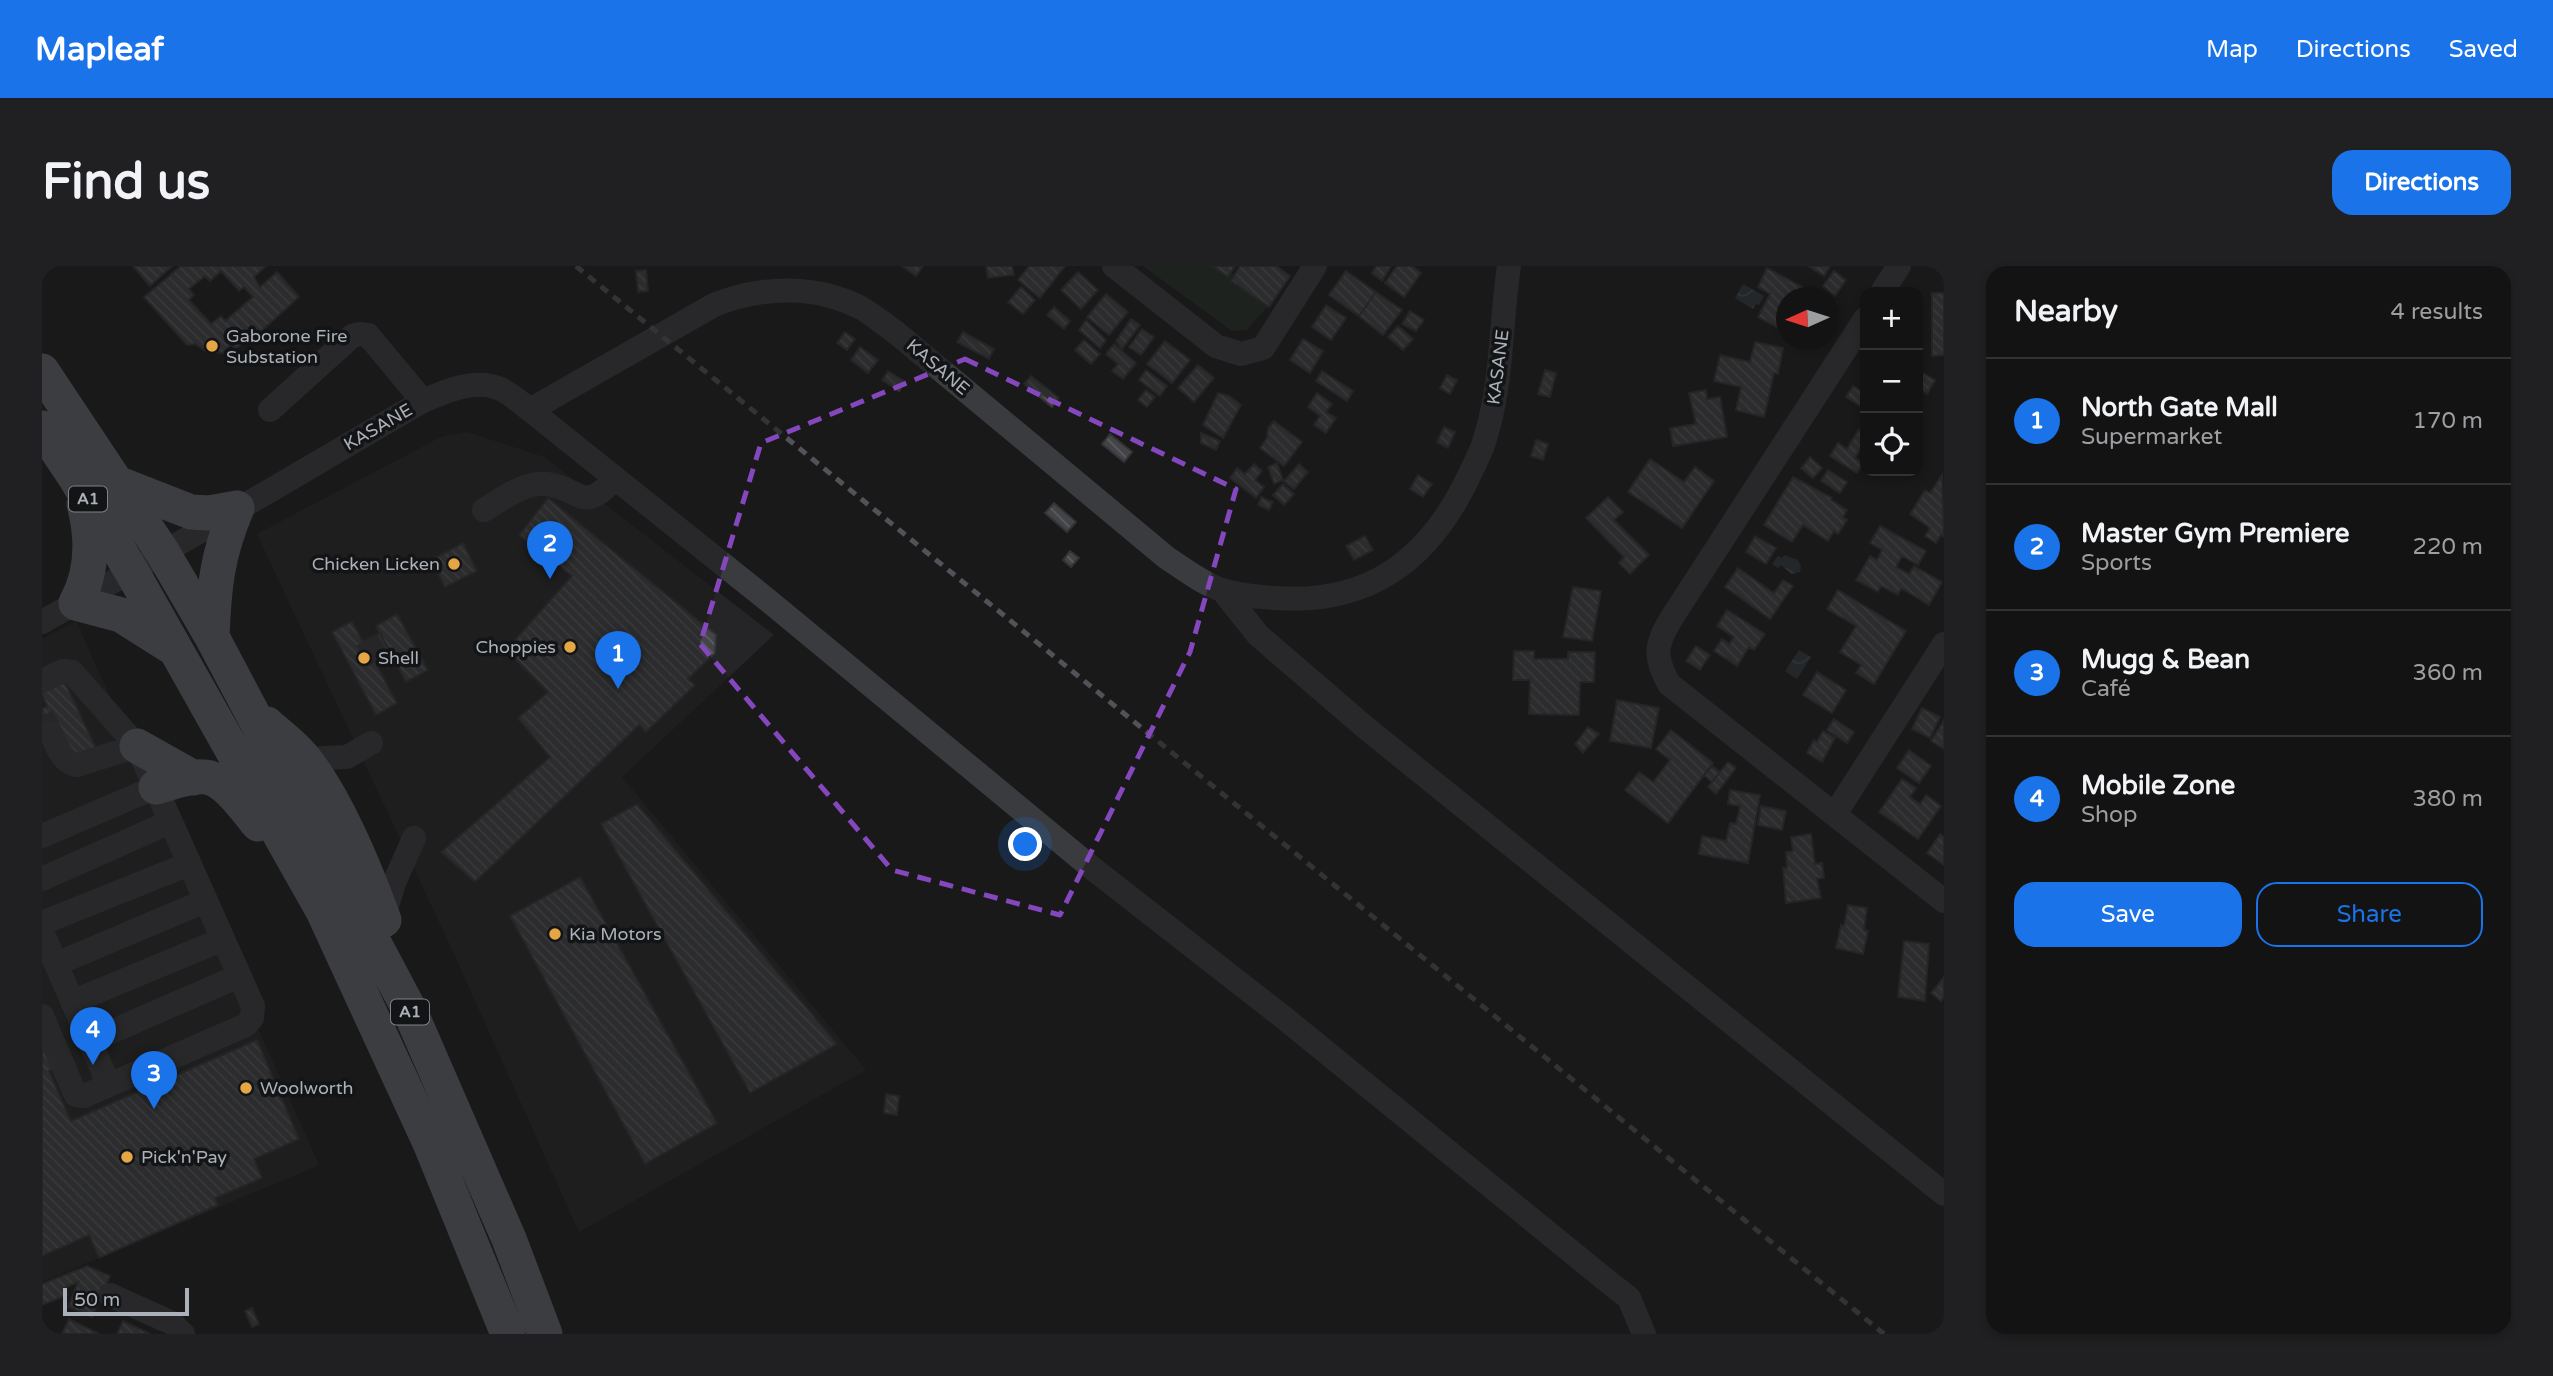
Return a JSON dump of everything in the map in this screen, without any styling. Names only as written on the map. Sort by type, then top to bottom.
[{"type":"highway","name":"A1","points":[[42,372],[163,553],[212,637],[397,986],[504,1227],[545,1334]]},
{"type":"highway","name":"A1","points":[[42,428],[132,572],[323,911],[430,1143],[509,1334]]},
{"type":"highway","points":[[75,477],[88,518],[90,558],[85,584],[76,603],[121,615],[176,649]]},
{"type":"highway","points":[[117,483],[191,512],[209,513],[237,508]]},
{"type":"highway","points":[[212,637],[215,579],[225,535],[237,508]]},
{"type":"highway","points":[[247,704],[305,759],[320,782],[351,841],[388,932],[397,986]]},
{"type":"highway","points":[[137,747],[194,778]]},
{"type":"highway","points":[[156,787],[194,778],[212,778],[242,803],[301,888],[323,911]]},
{"type":"street","points":[[1114,266],[1216,346],[1241,355],[1263,348],[1315,266]]},
{"type":"street","name":"KASANE","points":[[42,622],[423,401],[446,391],[481,385],[499,388],[530,410],[714,305],[735,296],[782,290],[812,292],[862,309],[894,331],[1167,558],[1222,590],[1296,600],[1329,597],[1360,589],[1391,574],[1426,545],[1457,502],[1483,446],[1498,391],[1509,266]]},
{"type":"street","points":[[1885,287],[1899,266]]},
{"type":"street","points":[[1860,327],[1671,619],[1660,638],[1660,668],[1669,684],[1944,901]]},
{"type":"street","points":[[270,410],[352,336],[360,334],[368,335],[423,401]]},
{"type":"street","points":[[530,410],[770,602],[1092,868],[1283,1017],[1629,1298],[1644,1334]]},
{"type":"street","points":[[577,496],[584,478],[595,462]]},
{"type":"street","points":[[484,510],[531,486],[547,484],[589,498],[604,490],[615,478]]},
{"type":"street","points":[[1222,590],[1258,635],[1366,728],[1944,1194]]},
{"type":"street","points":[[1835,814],[1944,644]]},
{"type":"street","points":[[42,681],[63,671],[72,671],[137,747],[221,940],[253,1006],[252,1018],[246,1024],[84,1096],[76,1095],[42,1016]]},
{"type":"street","points":[[51,733],[66,761],[71,765],[137,747]]},
{"type":"street","points":[[305,759],[347,757],[371,743]]},
{"type":"street","points":[[42,836],[156,787]]},
{"type":"street","points":[[42,879],[170,822]]},
{"type":"street","points":[[383,919],[394,883],[414,838]]},
{"type":"street","points":[[42,923],[189,864]]},
{"type":"street","points":[[56,964],[205,901]]},
{"type":"street","points":[[42,932],[108,1085]]},
{"type":"street","points":[[72,1002],[221,940]]},
{"type":"street","points":[[90,1041],[239,976]]},
{"type":"street","points":[[110,1294],[172,1323],[183,1334]]},
{"type":"highlighted area","points":[[965,359],[1236,489],[1190,652],[1060,915],[892,870],[700,644],[761,443]]},
{"type":"shaded area","points":[[1143,266],[1222,266],[1273,300],[1247,330],[1232,331]]},
{"type":"shaded area","points":[[467,432],[544,457],[774,635],[622,777],[866,1070],[579,1232],[449,943],[257,534],[441,437]]},
{"type":"shaded area","points":[[76,621],[319,1165],[42,1282],[42,639]]},
{"type":"water","points":[[1743,284],[1764,296],[1753,309],[1735,298]]},
{"type":"water","points":[[1784,555],[1798,560],[1800,572],[1791,574],[1781,565],[1778,568],[1772,564],[1778,556],[1782,558]]},
{"type":"water","points":[[1799,650],[1811,657],[1797,679],[1785,671]]},
{"type":"building","points":[[133,266],[172,266],[150,286]]},
{"type":"building","points":[[181,266],[266,266],[254,277],[260,287],[277,272],[299,297],[248,343],[245,340],[235,350],[231,344],[223,353],[207,352],[195,344],[187,345],[144,297]],"holes":[[[221,271],[239,291],[244,287],[253,297],[225,321],[221,316],[211,324],[189,300],[194,295],[189,289],[205,276],[210,281]]]},
{"type":"building","points":[[902,266],[923,266],[916,276]]},
{"type":"building","points":[[986,266],[1012,266],[1014,275],[988,278]]},
{"type":"building","points":[[1029,266],[1065,266],[1040,298],[1018,280]]},
{"type":"building","points":[[1212,266],[1235,266],[1228,277]]},
{"type":"building","points":[[1240,266],[1276,266],[1290,276],[1269,307],[1231,281]]},
{"type":"building","points":[[1376,266],[1391,266],[1382,281],[1372,273]]},
{"type":"building","points":[[1397,266],[1412,266],[1421,273],[1404,297],[1385,283]]},
{"type":"building","points":[[1808,266],[1830,266],[1824,276]]},
{"type":"building","points":[[1767,268],[1802,287],[1776,287],[1776,327],[1758,317],[1770,294],[1758,287]]},
{"type":"building","points":[[646,270],[648,291],[638,292],[636,271]]},
{"type":"building","points":[[1346,271],[1376,292],[1359,316],[1329,295]]},
{"type":"building","points":[[1834,271],[1846,280],[1839,290],[1839,287],[1823,286]]},
{"type":"building","points":[[1078,272],[1098,290],[1081,309],[1061,290]]},
{"type":"building","points":[[1021,287],[1035,300],[1023,314],[1008,302]]},
{"type":"building","points":[[1376,292],[1402,310],[1383,335],[1359,316]]},
{"type":"building","points":[[1932,293],[1944,293],[1944,355],[1932,356]]},
{"type":"building","points":[[1106,294],[1128,312],[1109,335],[1087,317]]},
{"type":"building","points":[[1326,305],[1346,318],[1331,340],[1312,327]]},
{"type":"building","points":[[1054,307],[1070,321],[1064,329],[1047,315]]},
{"type":"building","points":[[1410,311],[1424,320],[1416,331],[1402,324]]},
{"type":"building","points":[[1131,319],[1140,325],[1122,349],[1116,341]]},
{"type":"building","points":[[1086,320],[1106,340],[1100,348],[1079,330]]},
{"type":"building","points":[[1398,326],[1413,339],[1403,350],[1388,337]]},
{"type":"building","points":[[1142,329],[1154,337],[1141,355],[1129,347]]},
{"type":"building","points":[[845,332],[855,339],[847,350],[837,343]]},
{"type":"building","points":[[963,332],[994,349],[989,359],[957,342]]},
{"type":"building","points":[[1303,339],[1323,351],[1310,373],[1290,360]]},
{"type":"building","points":[[1084,340],[1100,354],[1091,364],[1075,350]]},
{"type":"building","points":[[1165,341],[1190,360],[1172,383],[1147,364]]},
{"type":"building","points":[[1755,342],[1783,350],[1778,374],[1774,373],[1764,417],[1736,410],[1741,387],[1714,381],[1720,355],[1750,362]]},
{"type":"building","points":[[1114,344],[1136,363],[1123,379],[1112,371],[1118,364],[1106,354]]},
{"type":"building","points":[[860,347],[878,360],[868,373],[851,360]]},
{"type":"building","points":[[1198,365],[1214,378],[1194,402],[1178,388]]},
{"type":"building","points":[[1146,370],[1167,386],[1160,396],[1139,380]]},
{"type":"building","points":[[1545,370],[1556,373],[1550,397],[1538,394]]},
{"type":"building","points":[[888,371],[904,381],[899,391],[882,380]]},
{"type":"building","points":[[1322,371],[1353,391],[1347,401],[1316,381]]},
{"type":"building","points":[[1923,373],[1935,380],[1927,394],[1923,391]]},
{"type":"building","points":[[1447,375],[1457,380],[1450,394],[1440,388]]},
{"type":"building","points":[[1031,376],[1059,398],[1052,407],[1024,384]]},
{"type":"building","points":[[1853,386],[1860,390],[1860,406],[1846,397]]},
{"type":"building","points":[[1146,390],[1155,397],[1147,407],[1138,400]]},
{"type":"building","points":[[1706,390],[1707,399],[1720,397],[1727,437],[1673,446],[1670,428],[1696,424],[1689,393]]},
{"type":"building","points":[[1218,393],[1229,396],[1241,405],[1223,438],[1203,425]]},
{"type":"building","points":[[1317,393],[1332,404],[1326,412],[1336,418],[1326,433],[1314,425],[1320,416],[1308,407]]},
{"type":"building","points":[[1274,421],[1302,442],[1284,466],[1260,448],[1267,438],[1268,428]]},
{"type":"building","points":[[1444,427],[1455,432],[1448,448],[1437,442]]},
{"type":"building","points":[[1859,429],[1860,450],[1855,458],[1860,461],[1860,468],[1857,473],[1830,456],[1838,443],[1847,449]]},
{"type":"building","points":[[1201,433],[1220,441],[1216,450],[1201,443]]},
{"type":"building","points":[[1110,434],[1132,452],[1124,462],[1102,444]]},
{"type":"building","points":[[1536,440],[1548,444],[1543,460],[1531,456]]},
{"type":"building","points":[[1810,457],[1822,468],[1813,478],[1801,468]]},
{"type":"building","points":[[1650,459],[1684,482],[1695,467],[1714,481],[1682,528],[1628,492]]},
{"type":"building","points":[[1277,463],[1283,480],[1274,484],[1268,467]]},
{"type":"building","points":[[1254,464],[1262,471],[1255,480],[1264,487],[1256,498],[1230,478],[1237,468],[1245,474]]},
{"type":"building","points":[[1299,464],[1308,472],[1294,489],[1284,481]]},
{"type":"building","points":[[1828,470],[1847,482],[1840,493],[1821,481]]},
{"type":"building","points":[[1418,475],[1432,484],[1423,497],[1410,489]]},
{"type":"building","points":[[1942,475],[1944,537],[1941,535],[1936,543],[1925,536],[1930,528],[1910,514],[1925,490],[1930,493]]},
{"type":"building","points":[[1793,477],[1832,498],[1831,500],[1847,510],[1843,517],[1847,520],[1838,534],[1834,531],[1828,541],[1803,525],[1792,542],[1764,525]]},
{"type":"building","points":[[1283,484],[1294,494],[1284,505],[1273,495]]},
{"type":"building","points":[[1261,497],[1273,502],[1269,510],[1258,505]]},
{"type":"building","points":[[1608,497],[1623,512],[1614,520],[1649,555],[1630,574],[1619,563],[1624,557],[1586,518]]},
{"type":"building","points":[[548,498],[716,635],[715,653],[688,679],[695,685],[646,732],[639,725],[475,882],[441,852],[550,757],[518,718],[548,692],[506,650],[572,576],[519,535]]},
{"type":"building","points":[[1054,503],[1076,522],[1067,532],[1045,513]]},
{"type":"building","points":[[1880,526],[1926,551],[1918,565],[1902,556],[1896,567],[1909,574],[1914,566],[1942,582],[1929,605],[1904,590],[1901,589],[1898,595],[1881,586],[1878,592],[1856,580],[1870,556],[1877,560],[1882,550],[1870,543]]},
{"type":"building","points":[[1365,536],[1373,550],[1354,560],[1346,546]]},
{"type":"building","points":[[1755,536],[1776,548],[1766,564],[1746,552]]},
{"type":"building","points":[[463,543],[477,571],[445,587],[431,560]]},
{"type":"building","points":[[1070,551],[1079,558],[1071,567],[1063,560]]},
{"type":"building","points":[[1738,568],[1774,593],[1783,580],[1793,586],[1770,619],[1725,587]]},
{"type":"building","points":[[1573,587],[1601,591],[1592,641],[1563,637]]},
{"type":"building","points":[[1838,590],[1906,631],[1874,684],[1856,673],[1861,665],[1840,652],[1856,626],[1827,609]]},
{"type":"building","points":[[1727,610],[1765,634],[1754,650],[1749,647],[1737,666],[1714,651],[1722,639],[1729,644],[1734,637],[1717,626]]},
{"type":"building","points":[[397,614],[428,670],[406,682],[376,626]]},
{"type":"building","points":[[352,621],[363,642],[380,633],[393,658],[377,666],[397,703],[376,715],[332,632]]},
{"type":"building","points":[[1696,646],[1710,655],[1700,670],[1686,661]]},
{"type":"building","points":[[1514,651],[1534,651],[1534,659],[1568,659],[1568,652],[1595,652],[1594,682],[1580,682],[1579,715],[1529,714],[1530,680],[1513,680]]},
{"type":"building","points":[[1817,672],[1846,690],[1832,713],[1803,695]]},
{"type":"building","points":[[62,676],[96,748],[73,759],[42,737],[42,709],[47,706],[42,695],[42,686]]},
{"type":"building","points":[[1617,700],[1659,708],[1651,748],[1610,741]]},
{"type":"building","points":[[1922,708],[1940,717],[1930,738],[1912,729]]},
{"type":"building","points":[[1834,719],[1854,732],[1847,743],[1827,730]]},
{"type":"building","points":[[1944,720],[1944,749],[1931,741]]},
{"type":"building","points":[[1588,727],[1599,734],[1583,753],[1575,744]]},
{"type":"building","points":[[1671,730],[1713,763],[1668,823],[1625,790],[1639,772],[1653,782],[1670,760],[1656,749]]},
{"type":"building","points":[[1823,731],[1835,738],[1822,762],[1807,753]]},
{"type":"building","points":[[1909,750],[1931,766],[1919,783],[1897,768]]},
{"type":"building","points":[[1728,762],[1736,768],[1716,794],[1708,787]]},
{"type":"building","points":[[1712,766],[1720,772],[1712,782],[1704,775]]},
{"type":"building","points":[[1902,779],[1916,788],[1910,797],[1920,804],[1926,795],[1941,806],[1918,839],[1879,812]]},
{"type":"building","points":[[1730,790],[1760,795],[1748,863],[1699,854],[1702,836],[1726,841],[1730,823],[1736,824],[1740,806],[1728,804]]},
{"type":"building","points":[[637,804],[837,1044],[750,1093],[601,824]]},
{"type":"building","points":[[1761,806],[1786,811],[1782,830],[1758,825]]},
{"type":"building","points":[[1811,834],[1815,864],[1822,863],[1824,878],[1817,879],[1821,898],[1786,903],[1783,868],[1787,868],[1786,852],[1793,851],[1791,837]]},
{"type":"building","points":[[1940,834],[1944,837],[1944,865],[1927,853]]},
{"type":"building","points":[[580,877],[717,1123],[645,1164],[510,916]]},
{"type":"building","points":[[1848,905],[1867,908],[1864,930],[1868,931],[1863,954],[1836,948]]},
{"type":"building","points":[[1904,941],[1929,944],[1925,1001],[1898,997]]},
{"type":"building","points":[[1944,977],[1944,997],[1941,1001],[1931,993]]},
{"type":"building","points":[[257,1040],[299,1139],[254,1159],[262,1178],[215,1198],[218,1205],[99,1258],[89,1235],[42,1256],[42,1049],[51,1045],[60,1066],[49,1071],[71,1121]]},
{"type":"building","points":[[886,1094],[899,1096],[897,1115],[884,1113]]},
{"type":"building","points":[[87,1266],[110,1276],[92,1317],[68,1307],[78,1282],[64,1288],[67,1295],[42,1305],[42,1284]]},
{"type":"building","points":[[252,1308],[259,1324],[252,1327],[245,1311]]},
{"type":"building","points":[[69,1319],[99,1334],[62,1334]]},
{"type":"building","points":[[123,1321],[150,1334],[117,1334]]},
{"type":"tunnel","points":[[367,640],[380,665]]},
{"type":"tunnel","points":[[42,716],[51,733]]},
{"type":"railway","points":[[576,266],[1884,1334]]},
{"type":"place","name":"Gaborone Fire Substation","points":[[212,346]]},
{"type":"place","name":"Chicken Licken","points":[[454,564]]},
{"type":"place","name":"Master Gym Premiere","points":[[550,579]]},
{"type":"place","name":"Choppies","points":[[570,647]]},
{"type":"place","name":"Shell","points":[[364,658]]},
{"type":"place","name":"North Gate Mall","points":[[618,689]]},
{"type":"place","name":"Kia Motors","points":[[555,934]]},
{"type":"place","name":"Mobile Zone","points":[[93,1065]]},
{"type":"place","name":"Woolworth","points":[[246,1088]]},
{"type":"place","name":"Mugg & Bean","points":[[154,1109]]},
{"type":"place","name":"Pick'n'Pay","points":[[127,1157]]}]
